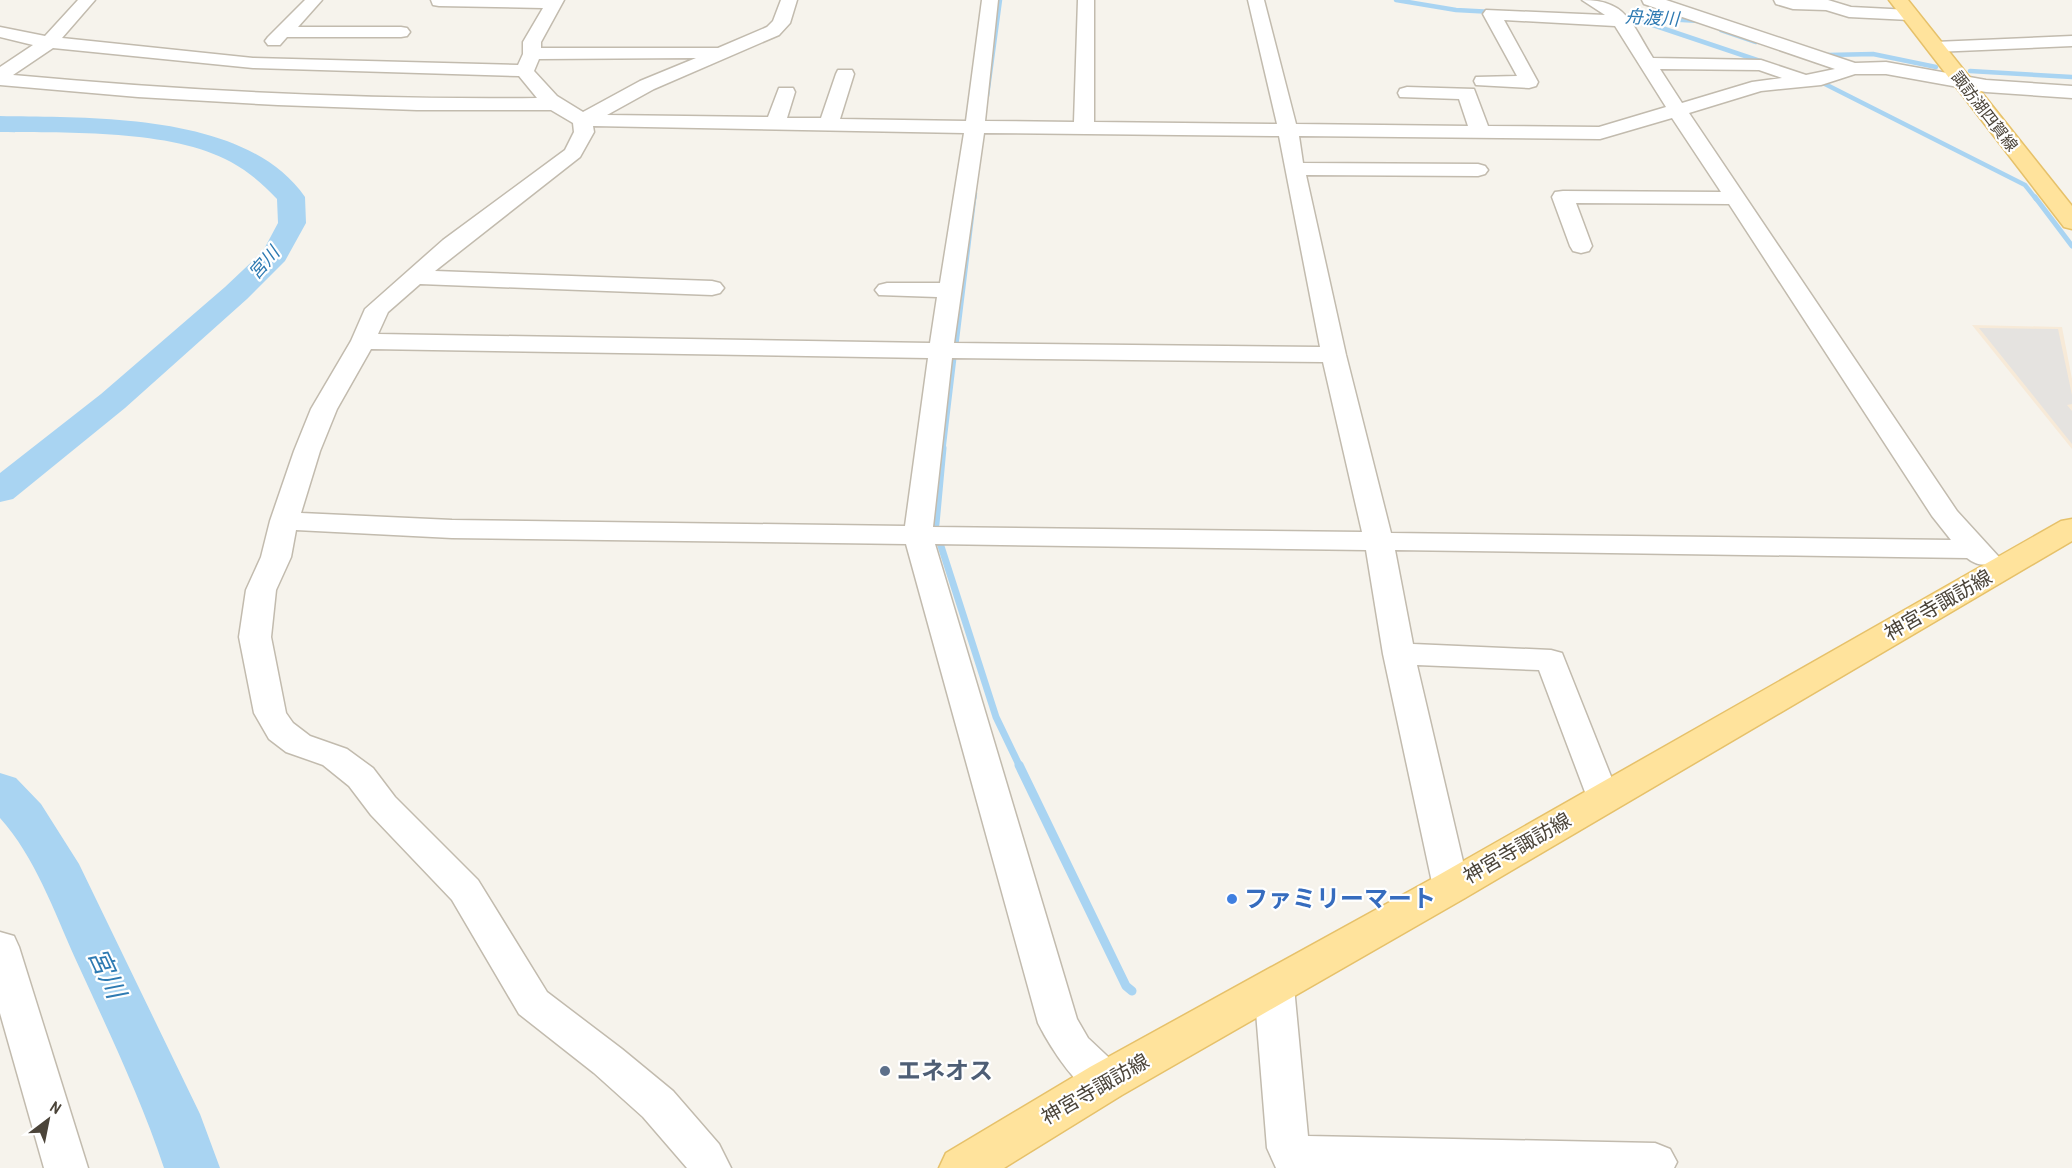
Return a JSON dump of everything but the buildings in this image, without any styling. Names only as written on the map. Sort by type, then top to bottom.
[{"type":"main road","name":"諏訪湖四賀線","points":[[1904,7],[2072,222]]},
{"type":"main road","name":"神宮寺諏訪線","points":[[963,1168],[1106,1081],[1603,799],[1987,559],[2072,528]]},
{"type":"street","points":[[0,77],[49,42],[87,0]]},
{"type":"street","points":[[253,63],[314,0]]},
{"type":"street","points":[[583,120],[647,85],[728,52],[772,31],[782,23],[789,0]]},
{"type":"street","points":[[990,0],[975,127],[941,350],[918,534],[1058,1023],[1074,1050],[1106,1081]]},
{"type":"street","points":[[1084,128],[1086,0]]},
{"type":"street","points":[[1256,0],[1288,130],[1294,169],[1334,355],[1379,541],[1399,654],[1451,887]]},
{"type":"street","points":[[1590,0],[1619,18],[1646,63],[1946,516],[1987,559]]},
{"type":"street","points":[[1650,0],[1854,69]]},
{"type":"street","points":[[1782,0],[1793,4],[1828,5],[1849,12],[1904,7]]},
{"type":"street","points":[[439,1],[555,1],[532,42],[529,62],[534,85],[556,104],[583,120],[975,127],[1600,133],[1759,86],[1813,80],[1854,69],[1886,68],[1962,82],[2072,92]]},
{"type":"street","points":[[1483,81],[1529,82],[1492,14],[1619,18]]},
{"type":"street","points":[[0,32],[49,42],[253,63],[529,62],[618,53],[728,52]]},
{"type":"street","points":[[283,32],[401,32]]},
{"type":"street","points":[[1935,47],[2072,41]]},
{"type":"street","points":[[607,74],[618,53]]},
{"type":"street","points":[[1646,63],[1761,65],[1813,80]]},
{"type":"street","points":[[829,124],[846,74]]},
{"type":"street","points":[[0,77],[89,88],[271,99],[498,105],[556,104]]},
{"type":"street","points":[[775,124],[786,92]]},
{"type":"street","points":[[1407,93],[1467,93],[1480,132]]},
{"type":"street","points":[[583,120],[584,132],[573,153],[489,216],[377,309],[363,340],[324,409],[307,451],[284,521],[276,557],[261,590],[255,637],[270,713],[281,731],[298,744],[335,757],[361,777],[383,806],[465,890],[533,1003],[608,1061],[658,1104],[704,1157],[709,1168]]},
{"type":"street","points":[[1294,169],[1478,170]]},
{"type":"street","points":[[1581,246],[1563,197],[1737,198]]},
{"type":"street","points":[[413,277],[712,288]]},
{"type":"street","points":[[887,290],[950,290]]},
{"type":"street","points":[[363,340],[1334,355]]},
{"type":"street","points":[[284,521],[452,529],[1379,541],[1987,559]]},
{"type":"street","points":[[1399,654],[1551,660],[1603,799]]},
{"type":"street","points":[[0,947],[66,1168]]},
{"type":"street","points":[[1274,987],[1288,1148],[1291,1155],[1655,1162]]},
{"type":"shaded area","points":[[1972,325],[2062,327],[2072,379],[2072,449]]},
{"type":"shaded area","points":[[1979,328],[2058,329],[2072,395],[2072,404],[2067,405],[2072,411],[2072,444]]},
{"type":"waterway","points":[[987,96],[1000,0]]},
{"type":"waterway","name":"舟渡川","points":[[1396,0],[1456,10],[1493,12]]},
{"type":"waterway","points":[[1629,17],[1763,62]]},
{"type":"waterway","name":"舟渡川","points":[[1633,17],[1699,21]]},
{"type":"waterway","name":"舟渡川","points":[[1721,30],[1756,42]]},
{"type":"waterway","name":"舟渡川","points":[[1828,55],[1873,54],[1936,67]]},
{"type":"waterway","points":[[1970,71],[2072,77]]},
{"type":"waterway","points":[[1819,81],[2025,185],[2036,199]]},
{"type":"waterway","name":"宮川","points":[[0,124],[65,125],[138,130],[208,144],[238,155],[271,177],[291,197],[292,223],[275,255],[236,293],[113,401],[0,491]]},
{"type":"waterway","points":[[974,199],[975,193]]},
{"type":"waterway","points":[[956,345],[974,197]]},
{"type":"waterway","points":[[2035,197],[2072,246]]},
{"type":"waterway","points":[[943,450],[954,358]]},
{"type":"waterway","points":[[936,524],[943,448]]},
{"type":"waterway","points":[[940,543],[996,717],[1020,767]]},
{"type":"waterway","points":[[1019,765],[1126,986],[1132,991]]},
{"type":"waterway","name":"宮川","points":[[0,789],[25,816],[62,877],[173,1114],[192,1168]]},
{"type":"place","name":"ファミリーマート","points":[[1232,899]]},
{"type":"place","name":"エネオス","points":[[885,1071]]}]
